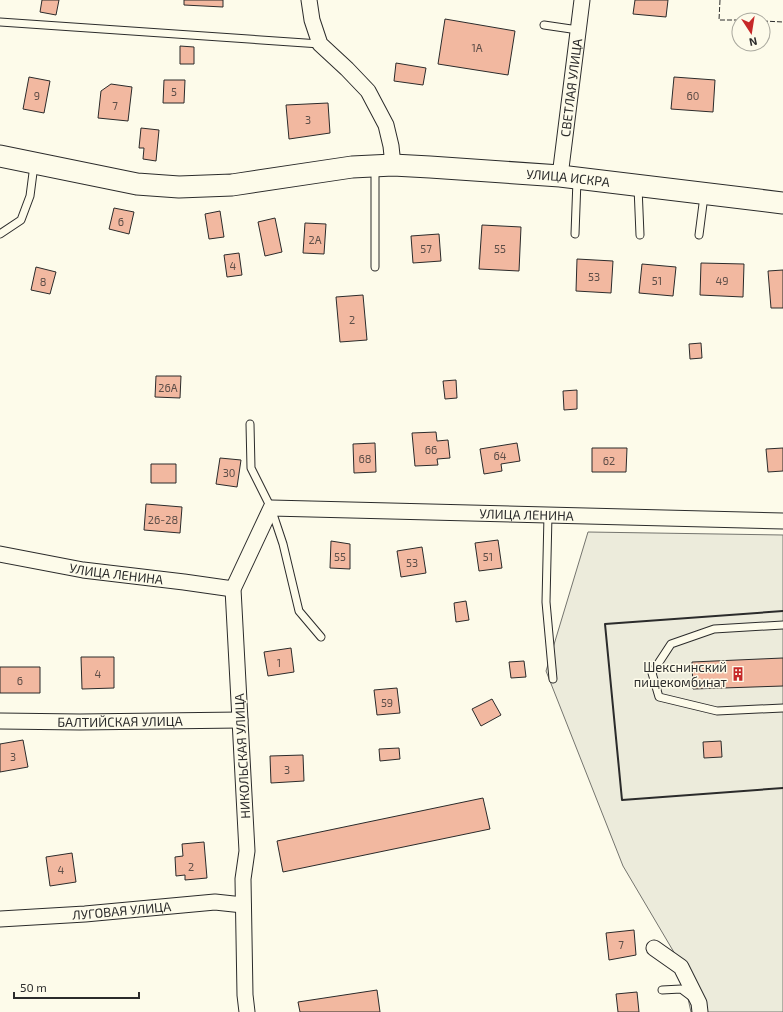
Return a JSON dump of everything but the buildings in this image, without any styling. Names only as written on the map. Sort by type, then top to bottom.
[{"type":"street","points":[[309,0],[312,20],[320,44],[368,91],[386,125],[391,146],[384,166]]},
{"type":"street","name":"СВЕТЛАЯ УЛИЦА","points":[[569,177],[578,30],[582,0]]},
{"type":"street","name":"УЛИЦА ИСКРА","points":[[0,156],[137,184],[179,187],[232,185],[352,167],[430,166],[569,177],[783,203]]},
{"type":"street","name":"УЛИЦА ЛЕНИНА","points":[[271,508],[783,521]]},
{"type":"street","name":"НИКОЛЬСКАЯ УЛИЦА","points":[[246,1012],[243,879],[247,851],[232,589],[271,508]]},
{"type":"street","name":"УЛИЦА ЛЕНИНА","points":[[0,554],[84,570],[232,589]]},
{"type":"street","name":"БАЛТИЙСКАЯ УЛИЦА","points":[[0,721],[80,722],[240,720]]},
{"type":"street","name":"ЛУГОВАЯ УЛИЦА","points":[[0,919],[84,914],[215,902],[244,905]]},
{"type":"street","points":[[654,948],[681,968],[700,1007]]},
{"type":"lane","points":[[0,22],[320,44]]},
{"type":"lane","points":[[544,25],[578,30]]},
{"type":"lane","points":[[0,234],[21,220],[30,196],[34,163]]},
{"type":"lane","points":[[376,267],[384,166]]},
{"type":"lane","points":[[569,177],[575,234]]},
{"type":"lane","points":[[638,185],[640,234]]},
{"type":"lane","points":[[699,235],[704,193]]},
{"type":"lane","points":[[250,424],[251,468],[271,508],[283,544],[299,611],[321,637]]},
{"type":"lane","points":[[548,515],[546,602],[553,679]]},
{"type":"lane","points":[[783,625],[714,629],[671,644],[652,673],[659,697],[717,710],[783,708]]},
{"type":"lane","points":[[662,990],[681,989],[700,1007]]},
{"type":"shaded area","points":[[588,532],[783,535],[783,1012],[691,1012],[681,967],[675,954],[623,866],[546,671]]},
{"type":"fence","points":[[720,0],[719,20],[731,20]]},
{"type":"fence","points":[[771,21],[783,22]]},
{"type":"wall","points":[[783,611],[605,624],[622,800],[783,788]]},
{"type":"place","name":"Шекснинский пищекомбинат","points":[[738,674]]}]
